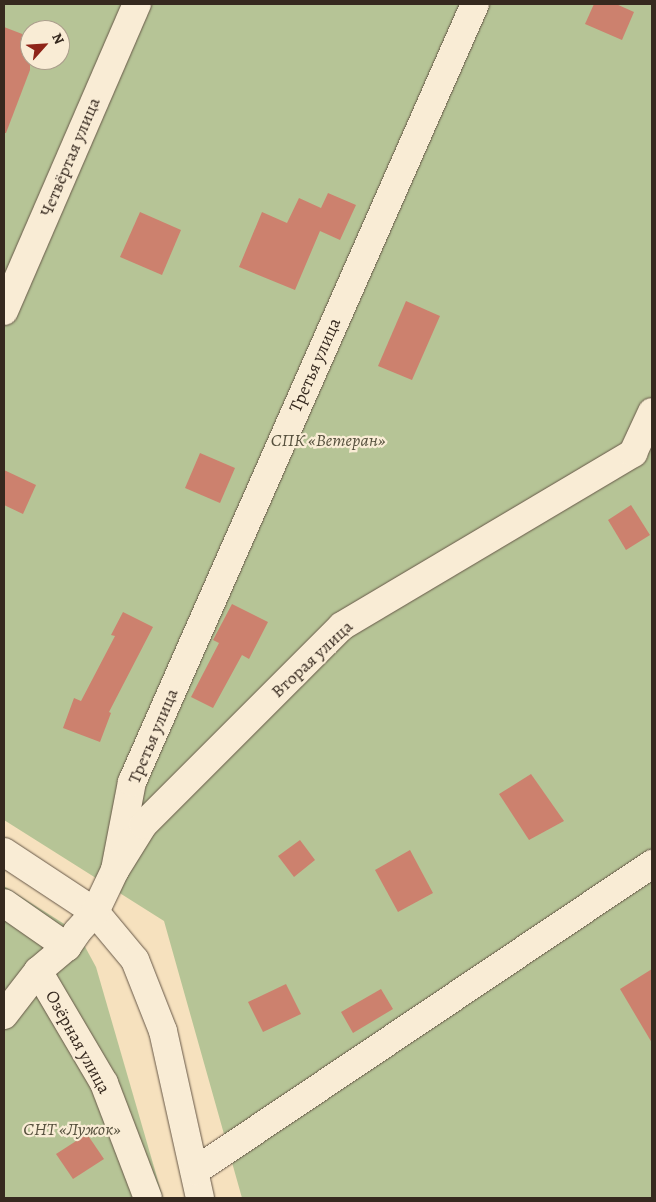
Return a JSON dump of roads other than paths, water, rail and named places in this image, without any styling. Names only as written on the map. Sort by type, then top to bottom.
[{"type":"street","name":"Четвёртая улица","points":[[4,311],[137,4]]},
{"type":"street","name":"Третья улица","points":[[115,870],[132,782],[475,4]]},
{"type":"street","name":"Вторая улица","points":[[4,1015],[38,971],[67,947],[77,932],[95,912],[115,870],[143,825],[342,626],[633,453],[652,412]]},
{"type":"street","points":[[4,852],[95,912],[135,960],[163,1031],[200,1198]]},
{"type":"street","points":[[194,1171],[652,864]]},
{"type":"street","points":[[4,903],[67,947]]},
{"type":"street","name":"Озёрная улица","points":[[38,971],[104,1083],[148,1198]]},
{"type":"park label","name":"СПК «Ветеран»","points":[[328,440]]},
{"type":"park label","name":"СНТ «Лужок»","points":[[72,1129]]}]
